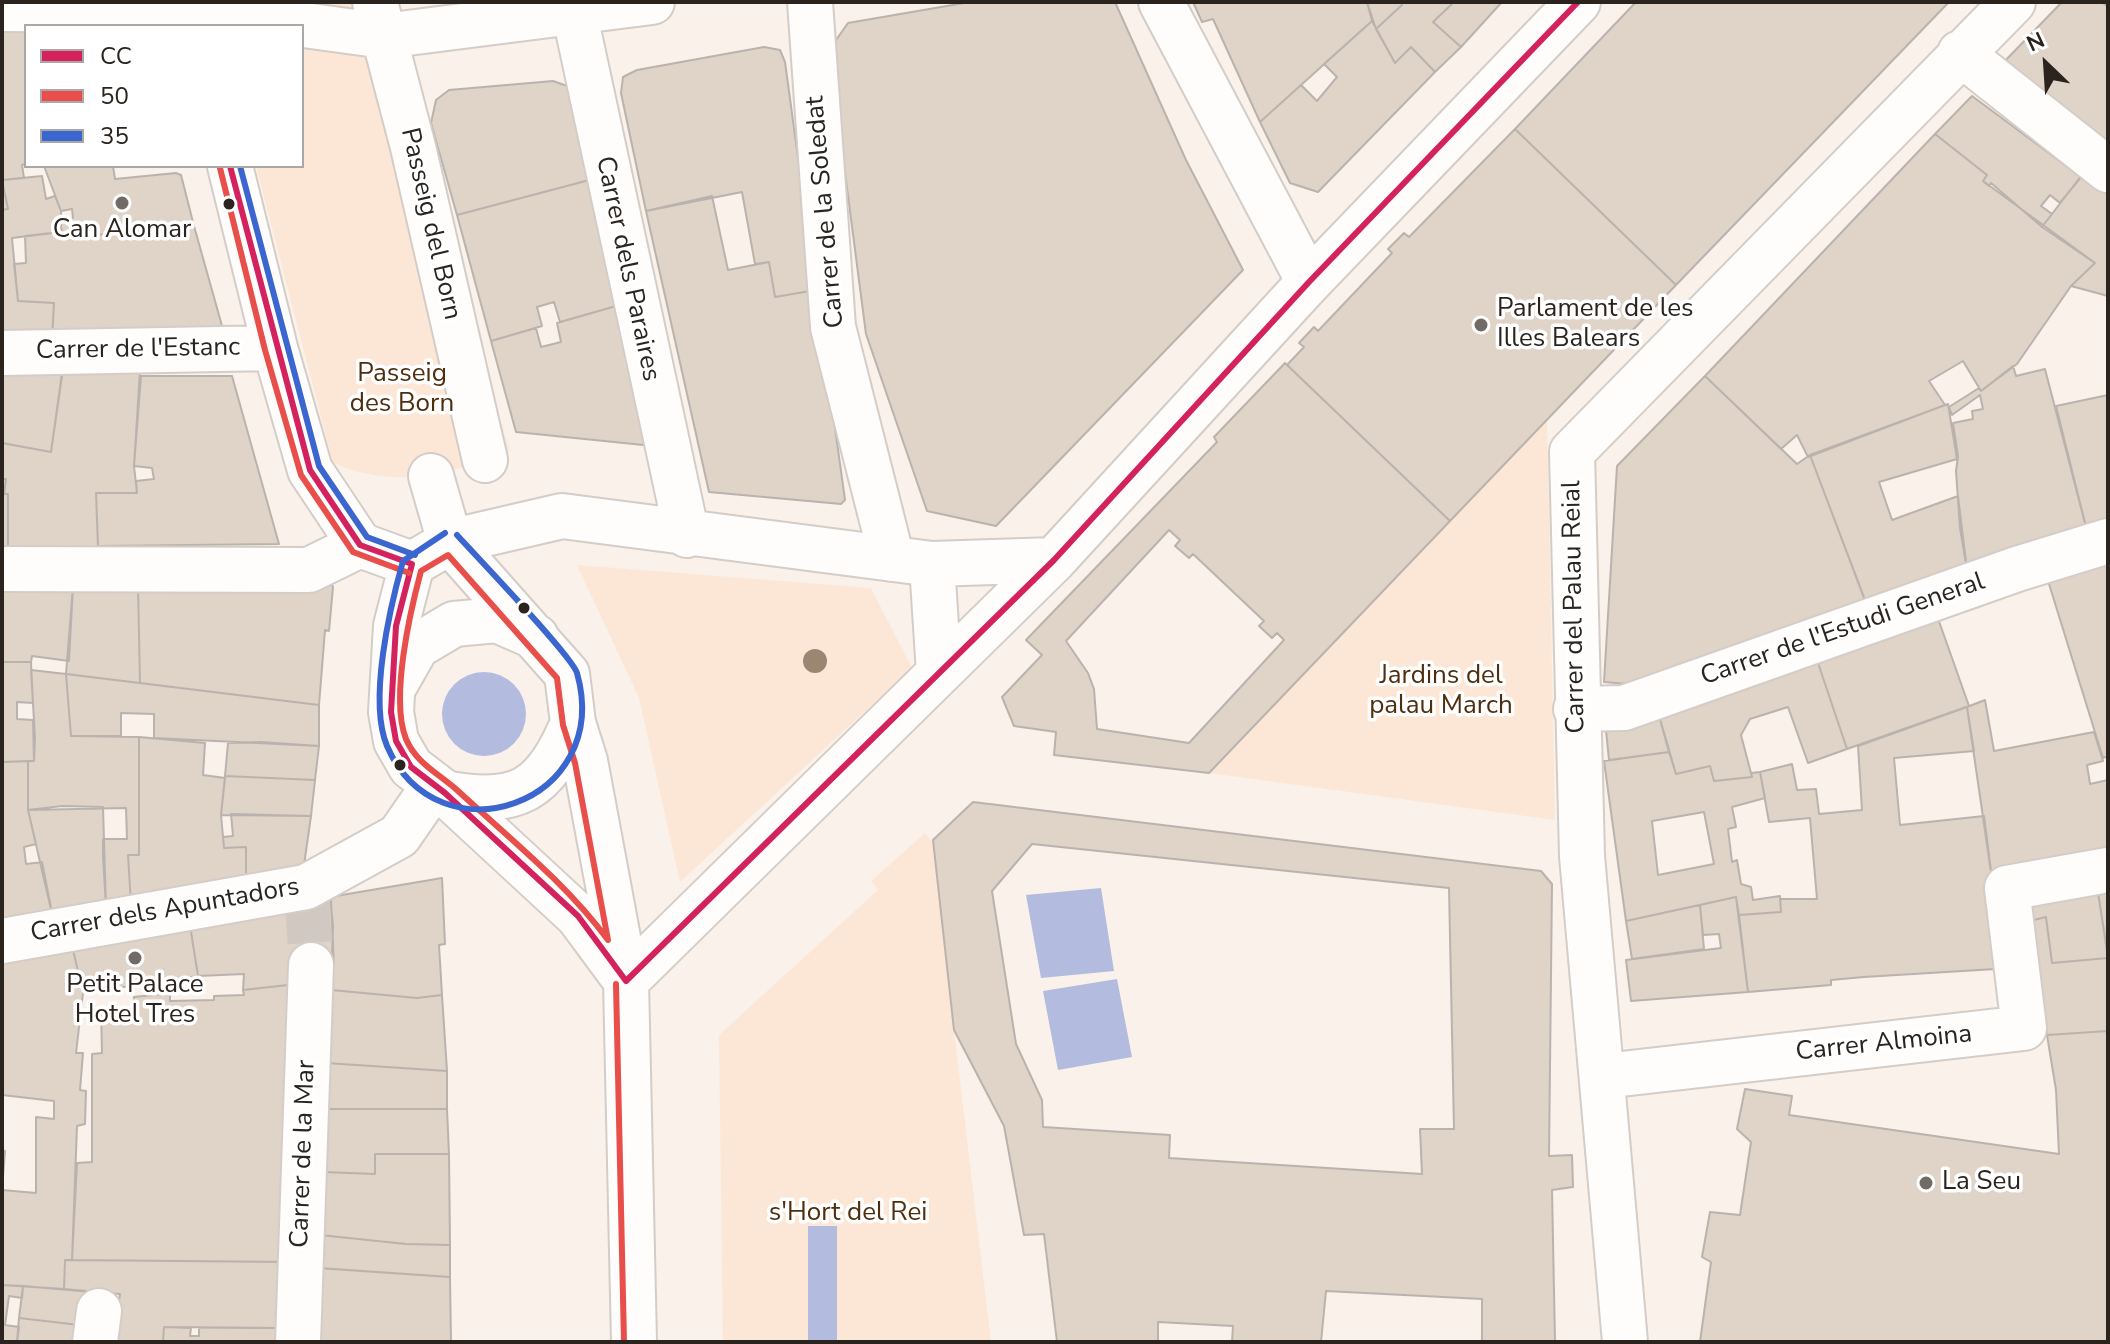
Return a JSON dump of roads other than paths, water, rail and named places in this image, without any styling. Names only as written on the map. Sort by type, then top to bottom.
[{"type":"street","points":[[2,9],[192,10],[379,19],[652,2]]},
{"type":"street","name":"Carrer de la Soledat","points":[[810,2],[833,327],[912,562],[939,673]]},
{"type":"street","points":[[1161,2],[1309,282]]},
{"type":"street","points":[[626,981],[1054,560],[1309,282],[1578,2]]},
{"type":"street","name":"Carrer del Palau Reial","points":[[1625,1342],[1604,1076],[1582,856],[1572,452],[2013,2]]},
{"type":"street","name":"Carrer dels Paraires","points":[[572,7],[687,535]]},
{"type":"street","name":"Passeig del Born","points":[[379,19],[413,147],[485,460]]},
{"type":"street","points":[[1960,53],[2108,170]]},
{"type":"street","points":[[230,168],[275,348],[322,466],[360,545],[412,564]]},
{"type":"street","name":"Carrer de l'Estanc","points":[[2,353],[275,348]]},
{"type":"street","points":[[431,476],[450,542],[567,674],[573,723],[585,761],[626,981],[634,1342]]},
{"type":"street","points":[[626,981],[578,916],[411,767],[396,741],[391,712],[396,683],[396,626],[412,564],[450,542],[562,516],[687,535],[912,562],[1054,560]]},
{"type":"street","name":"Carrer de l'Estudi General","points":[[1576,709],[1624,708],[2017,569],[2108,541]]},
{"type":"street","points":[[2,569],[309,570],[360,545]]},
{"type":"street","points":[[396,683],[417,646],[454,624],[497,620],[536,637]]},
{"type":"street","points":[[439,790],[486,801],[526,789],[557,762],[573,723]]},
{"type":"street","name":"Carrer dels Apuntadors","points":[[2,941],[307,893],[399,836],[439,790]]},
{"type":"street","name":"Carrer Almoina","points":[[1604,1076],[2024,1028],[2007,888],[2108,870]]},
{"type":"street","name":"Carrer de la Mar","points":[[298,1342],[311,965]]},
{"type":"water","points":[[484,672],[500,675],[514,684],[523,698],[526,714],[523,730],[514,744],[500,753],[484,756],[468,753],[454,744],[445,730],[442,714],[445,698],[454,684],[468,675]]},
{"type":"water","points":[[1101,888],[1114,971],[1041,978],[1026,895]]},
{"type":"water","points":[[1117,979],[1132,1057],[1058,1070],[1043,991]]},
{"type":"water","points":[[808,1226],[837,1226],[837,1342],[808,1342]]},
{"type":"tunnel","points":[[307,899],[311,965]]},
{"type":"place","name":"Can Alomar","points":[[122,203]]},
{"type":"place","name":"Parlament de les Illes Balears","points":[[1481,325]]},
{"type":"place","name":"Petit Palace Hotel Tres","points":[[135,958]]},
{"type":"place","name":"La Seu","points":[[1926,1183]]},
{"type":"park label","name":"Passeig des Born","points":[[402,390]]},
{"type":"park label","name":"Jardins del palau March","points":[[1441,692]]},
{"type":"park label","name":"s'Hort del Rei","points":[[848,1214]]}]
